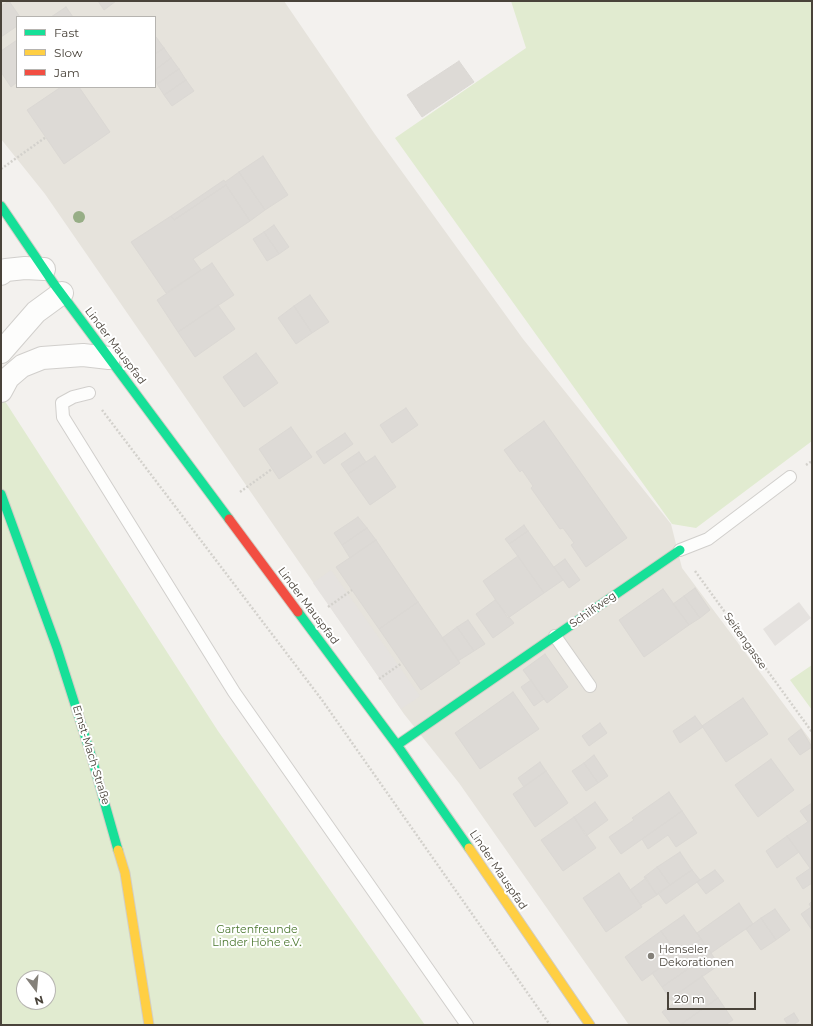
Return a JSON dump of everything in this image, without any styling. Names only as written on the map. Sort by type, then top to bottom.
[{"type":"street","name":"Linder Mauspfad","points":[[1,206],[62,294],[451,820],[487,876],[590,1025]]},
{"type":"street","points":[[1,274],[6,270],[25,268],[44,269]]},
{"type":"street","points":[[1,352],[36,312],[62,294]]},
{"type":"street","points":[[1,391],[8,378],[22,366],[42,358],[83,355],[109,358]]},
{"type":"street","name":"Ernst-Mach-Straße","points":[[1,494],[57,648],[92,755],[121,858],[125,873],[149,1025]]},
{"type":"street","name":"Schilfweg","points":[[397,746],[680,550]]},
{"type":"lane","points":[[89,393],[73,397],[62,403],[63,417],[234,692],[467,1025]]},
{"type":"lane","name":"Schilfweg","points":[[680,550],[708,539],[790,477]]},
{"type":"lane","points":[[555,636],[590,686]]},
{"type":"path","points":[[1,169],[46,137]]},
{"type":"path","points":[[89,393],[322,700],[550,1025]]},
{"type":"path","points":[[219,506],[272,469]]},
{"type":"path","name":"Seitengasse","points":[[680,550],[765,670],[812,732]]},
{"type":"shaded area","points":[[1,1],[284,1],[374,133],[523,339],[671,524],[682,568],[812,742],[812,1025],[629,1025],[459,783],[404,714],[45,194],[1,139]]},
{"type":"shaded area","points":[[331,570],[420,696],[401,709],[313,583]]},
{"type":"shaded area","points":[[799,602],[811,618],[775,646],[763,629]]},
{"type":"green space","points":[[511,1],[812,1],[812,441],[696,528],[672,524],[395,138],[526,48]]},
{"type":"green space","name":"Gartenfreunde Linder Höhe e.V.","points":[[1,395],[218,731],[425,1025],[1,1025]]},
{"type":"green space","points":[[812,665],[812,710],[790,680]]},
{"type":"building","points":[[9,1],[19,16],[16,16],[16,27],[1,37],[1,6]]},
{"type":"building","points":[[98,1],[116,1],[104,10]]},
{"type":"building","points":[[66,7],[72,16],[52,16]]},
{"type":"building","points":[[156,37],[164,48],[156,53]]},
{"type":"building","points":[[16,41],[16,83],[11,87],[1,72],[1,51]]},
{"type":"building","points":[[164,48],[171,58],[156,69],[156,53]]},
{"type":"building","points":[[171,58],[179,69],[157,84],[156,69]]},
{"type":"building","points":[[459,61],[474,82],[422,117],[407,95]]},
{"type":"building","points":[[179,69],[186,80],[164,95],[157,84]]},
{"type":"building","points":[[186,80],[194,91],[172,106],[164,95]]},
{"type":"building","points":[[60,88],[80,88],[110,132],[64,164],[27,110]]},
{"type":"building","points":[[263,156],[288,195],[265,210],[239,172]]},
{"type":"building","points":[[239,172],[265,210],[250,221],[226,185],[174,220],[171,216],[224,180],[225,182]]},
{"type":"building","points":[[226,185],[250,221],[193,259],[201,270],[166,293],[131,242],[171,216],[174,220]]},
{"type":"building","points":[[274,225],[289,247],[279,254],[264,232]]},
{"type":"building","points":[[264,232],[279,254],[267,261],[253,239]]},
{"type":"building","points":[[212,263],[234,295],[178,332],[157,300]]},
{"type":"building","points":[[310,295],[329,322],[312,333],[294,306]]},
{"type":"building","points":[[218,305],[235,329],[195,357],[178,332]]},
{"type":"building","points":[[294,306],[312,333],[296,344],[278,318]]},
{"type":"building","points":[[256,353],[278,383],[244,407],[223,377]]},
{"type":"building","points":[[406,408],[418,425],[392,443],[380,425]]},
{"type":"building","points":[[544,421],[627,538],[586,567],[571,545],[574,543],[563,528],[560,529],[531,488],[533,486],[522,470],[520,472],[504,450]]},
{"type":"building","points":[[291,427],[312,457],[279,479],[259,449]]},
{"type":"building","points":[[345,433],[353,444],[324,464],[316,452]]},
{"type":"building","points":[[359,452],[366,462],[348,474],[341,464]]},
{"type":"building","points":[[375,456],[396,487],[370,505],[348,474]]},
{"type":"building","points":[[358,517],[367,528],[342,545],[334,533]]},
{"type":"building","points":[[524,525],[528,531],[509,544],[505,539]]},
{"type":"building","points":[[367,528],[376,540],[350,558],[342,545]]},
{"type":"building","points":[[528,531],[563,580],[544,593],[509,544]]},
{"type":"building","points":[[376,540],[418,602],[379,629],[336,567]]},
{"type":"building","points":[[518,556],[544,593],[508,618],[483,581]]},
{"type":"building","points":[[565,559],[580,580],[569,588],[554,567]]},
{"type":"building","points":[[695,588],[710,610],[700,618],[684,596]]},
{"type":"building","points":[[663,589],[689,625],[644,657],[619,620]]},
{"type":"building","points":[[684,596],[700,618],[689,625],[673,604]]},
{"type":"building","points":[[495,600],[514,623],[493,638],[476,614]]},
{"type":"building","points":[[418,602],[460,663],[421,690],[379,629]]},
{"type":"building","points":[[468,620],[485,644],[474,651],[457,627]]},
{"type":"building","points":[[457,627],[474,651],[458,661],[442,638]]},
{"type":"building","points":[[545,654],[568,687],[547,703],[523,670]]},
{"type":"building","points":[[531,680],[544,699],[534,706],[521,687]]},
{"type":"building","points":[[513,692],[539,729],[480,769],[455,733]]},
{"type":"building","points":[[743,698],[768,734],[726,762],[702,726]]},
{"type":"building","points":[[695,716],[703,727],[680,743],[673,731]]},
{"type":"building","points":[[600,723],[607,733],[589,746],[582,736]]},
{"type":"building","points":[[801,729],[812,747],[800,755],[788,739]]},
{"type":"building","points":[[594,755],[608,776],[598,783],[584,763]]},
{"type":"building","points":[[771,759],[794,790],[758,817],[735,785]]},
{"type":"building","points":[[540,762],[546,771],[524,787],[518,778]]},
{"type":"building","points":[[584,763],[598,783],[586,791],[572,771]]},
{"type":"building","points":[[546,771],[568,803],[535,827],[513,794]]},
{"type":"building","points":[[669,792],[682,811],[621,854],[609,837],[634,820],[632,818]]},
{"type":"building","points":[[595,802],[608,820],[586,836],[574,817]]},
{"type":"building","points":[[812,803],[812,819],[808,822],[800,811]]},
{"type":"building","points":[[682,811],[697,833],[676,847],[668,835],[648,849],[642,839]]},
{"type":"building","points":[[574,817],[596,848],[563,871],[541,840]]},
{"type":"building","points":[[812,819],[812,867],[810,868],[787,836]]},
{"type":"building","points":[[787,836],[799,852],[777,868],[766,851]]},
{"type":"building","points":[[680,852],[692,870],[670,885],[657,867]]},
{"type":"building","points":[[657,867],[670,885],[657,895],[644,877]]},
{"type":"building","points":[[812,867],[812,883],[803,889],[796,878]]},
{"type":"building","points":[[692,870],[700,880],[666,904],[658,893]]},
{"type":"building","points":[[715,870],[724,881],[706,894],[697,882]]},
{"type":"building","points":[[619,873],[642,907],[606,932],[583,898]]},
{"type":"building","points":[[646,878],[657,895],[641,905],[630,890]]},
{"type":"building","points":[[812,901],[812,930],[801,914],[811,907],[809,904]]},
{"type":"building","points":[[739,903],[753,924],[711,953],[697,933]]},
{"type":"building","points":[[775,909],[790,930],[776,940],[761,918]]},
{"type":"building","points":[[684,915],[701,939],[678,955],[661,931]]},
{"type":"building","points":[[761,918],[776,940],[761,950],[746,929]]},
{"type":"building","name":"Henseler Dekorationen","points":[[661,931],[678,955],[642,981],[625,957]]},
{"type":"building","points":[[701,939],[711,953],[662,987],[652,973]]},
{"type":"building","points":[[711,953],[719,965],[670,999],[662,987]]},
{"type":"building","points":[[702,976],[718,998],[680,1025],[672,1025],[662,1012],[674,1003],[670,999]]},
{"type":"building","points":[[718,998],[733,1020],[725,1025],[680,1025]]},
{"type":"building","points":[[794,1013],[799,1021],[793,1025],[788,1025],[784,1019]]},
{"type":"traffic: fast","points":[[1,206],[54,284],[229,519]]},
{"type":"traffic: fast","points":[[1,494],[57,648],[91,755],[118,850]]},
{"type":"traffic: fast","points":[[397,745],[680,550]]},
{"type":"traffic: fast","points":[[298,612],[397,745],[469,848]]},
{"type":"traffic: slow","points":[[469,848],[590,1025]]},
{"type":"traffic: slow","points":[[118,850],[125,873],[149,1025]]},
{"type":"traffic: jam","points":[[229,519],[298,612]]},
{"type":"place","name":"Henseler Dekorationen","points":[[651,956]]}]
